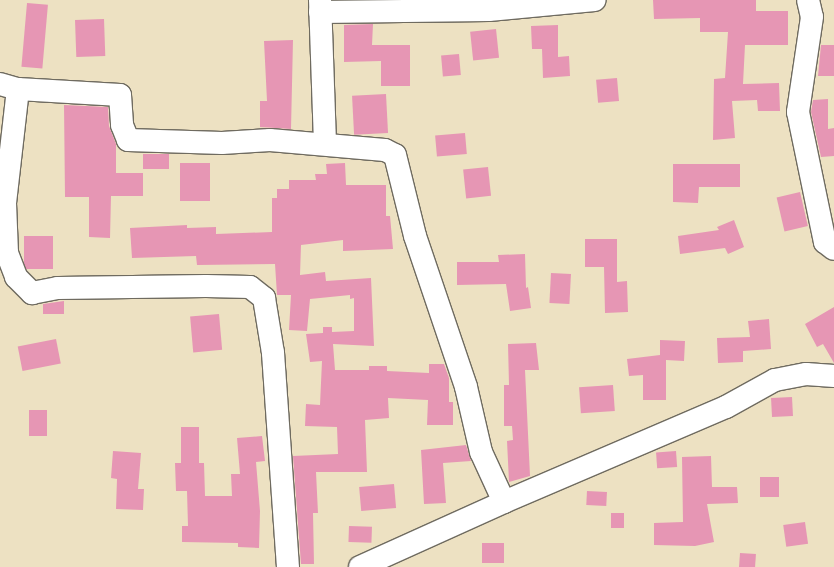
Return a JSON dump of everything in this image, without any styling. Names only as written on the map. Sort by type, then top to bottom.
[{"type":"street","points":[[324,143],[320,6],[489,10],[595,0]]},
{"type":"street","points":[[808,0],[812,17],[798,112],[824,242],[834,249]]},
{"type":"street","points":[[288,567],[272,353],[264,298],[250,287],[58,288],[32,292],[16,277],[7,253],[5,203],[9,87],[120,95],[122,125],[128,140],[324,143],[385,150],[395,155],[415,236],[466,387],[481,452],[504,502]]},
{"type":"street","points":[[360,567],[504,502],[667,434],[726,407],[775,380],[806,374],[834,376]]},
{"type":"building","points":[[653,0],[756,0],[756,11],[788,11],[788,45],[745,45],[743,84],[779,83],[780,111],[758,111],[757,100],[732,101],[735,138],[713,140],[714,79],[725,78],[728,32],[700,32],[700,18],[654,19]]},
{"type":"building","points":[[27,3],[48,5],[42,69],[21,67]]},
{"type":"building","points":[[104,19],[105,56],[76,57],[75,20]]},
{"type":"building","points":[[373,24],[372,45],[410,45],[410,86],[381,86],[381,61],[344,62],[344,25]]},
{"type":"building","points":[[558,25],[558,57],[569,56],[570,76],[543,78],[542,49],[532,49],[531,26]]},
{"type":"building","points":[[496,29],[499,58],[473,61],[470,32]]},
{"type":"building","points":[[293,40],[291,129],[260,127],[260,101],[267,101],[264,41]]},
{"type":"building","points":[[821,45],[834,45],[834,76],[818,76]]},
{"type":"building","points":[[459,54],[461,75],[443,76],[441,56]]},
{"type":"building","points":[[617,78],[619,101],[598,103],[596,80]]},
{"type":"building","points":[[386,94],[388,133],[354,135],[352,96]]},
{"type":"building","points":[[828,99],[828,129],[834,128],[834,156],[821,157],[811,112],[813,100]]},
{"type":"building","points":[[64,105],[108,107],[109,126],[116,144],[116,173],[143,173],[143,196],[111,196],[110,238],[89,237],[89,197],[65,197]]},
{"type":"building","points":[[465,133],[467,154],[437,157],[435,136]]},
{"type":"building","points":[[143,154],[169,154],[169,169],[143,169]]},
{"type":"building","points":[[180,163],[210,163],[210,201],[180,201]]},
{"type":"building","points":[[345,163],[346,185],[386,185],[386,216],[390,216],[393,249],[343,251],[343,240],[301,245],[300,275],[325,272],[326,281],[371,278],[374,346],[333,344],[335,370],[369,370],[369,366],[387,366],[387,371],[429,373],[429,364],[444,364],[449,378],[449,402],[453,402],[453,425],[427,425],[428,400],[388,398],[389,418],[365,420],[367,472],[316,472],[318,513],[313,513],[314,564],[301,564],[293,456],[338,454],[337,427],[305,426],[306,404],[320,405],[322,361],[310,362],[306,334],[323,333],[323,327],[332,327],[332,332],[354,331],[354,298],[350,299],[350,295],[310,299],[307,331],[289,330],[291,295],[277,295],[275,264],[197,265],[196,256],[132,258],[130,228],[187,225],[187,228],[216,227],[216,234],[272,232],[272,198],[277,198],[277,189],[289,189],[289,180],[316,180],[315,174],[327,174],[326,164]]},
{"type":"building","points":[[673,164],[740,164],[740,187],[699,187],[698,203],[673,202]]},
{"type":"building","points":[[488,167],[491,196],[466,198],[463,170]]},
{"type":"building","points":[[800,192],[808,226],[784,232],[777,197]]},
{"type":"building","points":[[734,220],[744,247],[728,254],[725,248],[680,254],[678,236],[719,230],[717,227]]},
{"type":"building","points":[[24,236],[53,236],[53,269],[24,269]]},
{"type":"building","points":[[585,239],[617,239],[617,282],[627,281],[628,312],[605,313],[604,267],[585,267]]},
{"type":"building","points":[[525,254],[526,288],[528,287],[531,308],[510,311],[506,284],[457,285],[457,262],[499,262],[498,255]]},
{"type":"building","points":[[551,273],[571,274],[569,304],[549,303]]},
{"type":"building","points":[[64,301],[64,314],[43,314],[43,304]]},
{"type":"building","points":[[834,307],[834,363],[823,344],[817,347],[805,324]]},
{"type":"building","points":[[219,314],[222,350],[193,352],[190,317]]},
{"type":"building","points":[[769,319],[771,349],[743,351],[743,362],[718,363],[717,338],[750,337],[748,321]]},
{"type":"building","points":[[56,339],[61,364],[22,371],[18,346]]},
{"type":"building","points":[[660,340],[685,341],[684,361],[666,360],[666,400],[643,400],[643,375],[629,376],[627,359],[660,355]]},
{"type":"building","points":[[536,343],[539,370],[525,370],[530,476],[509,482],[507,441],[513,440],[512,426],[504,426],[504,385],[509,385],[508,344]]},
{"type":"building","points":[[613,385],[615,411],[581,413],[579,387]]},
{"type":"building","points":[[792,397],[793,416],[772,417],[771,398]]},
{"type":"building","points":[[29,410],[47,410],[47,436],[29,436]]},
{"type":"building","points":[[181,427],[199,427],[199,463],[204,463],[205,496],[232,496],[231,474],[240,474],[237,438],[262,436],[265,461],[256,462],[260,511],[259,548],[238,547],[238,543],[182,542],[182,526],[188,526],[187,491],[176,491],[175,463],[181,463]]},
{"type":"building","points":[[466,445],[471,461],[443,463],[446,503],[424,504],[421,450]]},
{"type":"building","points":[[113,451],[141,453],[138,489],[144,489],[143,510],[116,509],[117,479],[111,478]]},
{"type":"building","points":[[676,451],[677,467],[657,468],[656,452]]},
{"type":"building","points":[[711,456],[712,487],[737,487],[738,503],[707,504],[714,542],[695,546],[654,545],[654,523],[683,522],[682,457]]},
{"type":"building","points":[[760,477],[779,477],[779,497],[760,497]]},
{"type":"building","points":[[394,484],[396,508],[361,511],[359,487]]},
{"type":"building","points":[[587,491],[607,492],[606,506],[586,505]]},
{"type":"building","points":[[611,513],[624,513],[624,528],[611,528]]},
{"type":"building","points":[[805,522],[808,544],[786,547],[783,525]]},
{"type":"building","points":[[349,526],[372,527],[371,543],[348,542]]},
{"type":"building","points":[[482,543],[504,543],[504,563],[482,563]]},
{"type":"building","points":[[740,553],[756,554],[755,567],[739,567]]}]
